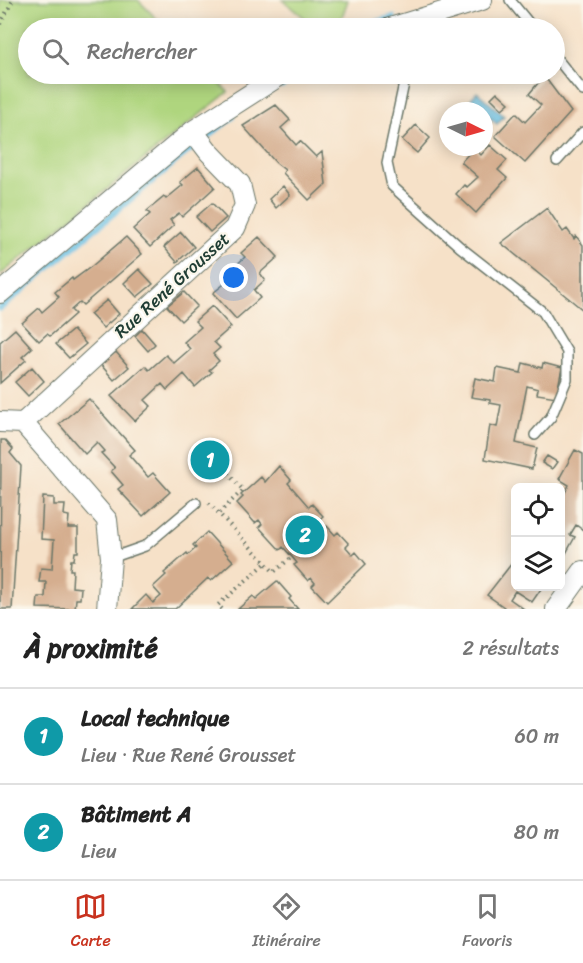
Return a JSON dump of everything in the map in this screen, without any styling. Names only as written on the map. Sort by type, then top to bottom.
[{"type":"street","points":[[429,18],[482,0]]},
{"type":"street","points":[[0,293],[193,131],[266,84]]},
{"type":"street","name":"Rue René Grousset","points":[[23,423],[235,228],[245,205],[240,184],[209,152],[193,131]]},
{"type":"street","points":[[0,422],[23,423],[107,520],[111,558],[107,609]]},
{"type":"street","points":[[556,609],[583,571]]},
{"type":"lane","points":[[510,0],[525,18]]},
{"type":"lane","points":[[565,68],[583,91]]},
{"type":"lane","points":[[404,84],[387,164],[392,186],[460,247],[543,312],[567,352],[567,379],[551,417],[535,435]]},
{"type":"lane","points":[[557,161],[583,132]]},
{"type":"lane","points":[[111,558],[145,546],[199,499]]},
{"type":"path","points":[[0,24],[13,0]]},
{"type":"path","points":[[219,513],[243,490],[228,474]]},
{"type":"path","points":[[199,499],[219,513],[274,572],[291,557]]},
{"type":"path","points":[[222,609],[218,605],[266,563]]},
{"type":"green space","points":[[0,0],[138,0],[156,18],[18,18],[18,84],[220,84],[228,92],[0,275]]},
{"type":"green space","points":[[283,0],[348,0],[341,18],[305,18]]},
{"type":"water","points":[[477,92],[488,102],[472,102],[470,100]]},
{"type":"water","points":[[493,106],[504,116],[497,124],[493,120]]},
{"type":"building","points":[[537,84],[550,84],[571,112],[525,163],[495,136],[516,113],[525,122],[541,105],[529,94]]},
{"type":"building","points":[[497,92],[509,103],[502,109],[491,98]]},
{"type":"building","points":[[276,105],[290,120],[281,128],[296,145],[300,141],[316,157],[322,152],[326,184],[309,200],[283,173],[285,170],[243,126]]},
{"type":"building","points":[[416,125],[430,138],[417,153],[402,140]]},
{"type":"building","points":[[493,148],[507,160],[498,170],[507,178],[476,213],[456,194],[464,185],[467,187],[478,177],[461,162],[467,156],[493,156]]},
{"type":"building","points":[[198,167],[215,187],[182,217],[179,213],[170,220],[174,225],[150,247],[133,229],[150,214],[147,211],[183,185],[180,182]]},
{"type":"building","points":[[283,186],[290,195],[276,208],[269,199]]},
{"type":"building","points":[[212,203],[226,218],[210,232],[196,217]]},
{"type":"building","points":[[547,208],[563,232],[567,229],[574,239],[576,236],[583,245],[583,310],[501,243]]},
{"type":"building","points":[[181,232],[194,247],[177,262],[164,247]]},
{"type":"building","points":[[126,237],[142,254],[83,305],[80,302],[71,310],[75,314],[50,336],[47,334],[39,341],[22,323],[39,308],[42,312],[59,297],[55,292],[92,266]]},
{"type":"building","points":[[259,237],[278,257],[260,273],[265,280],[254,290],[260,298],[236,319],[213,293],[238,273],[233,268],[245,257],[241,253]]},
{"type":"building","points":[[139,269],[153,284],[137,297],[124,283]]},
{"type":"building","points":[[184,292],[197,306],[181,321],[167,306]]},
{"type":"building","points":[[107,300],[119,314],[103,328],[90,314]]},
{"type":"building","points":[[212,306],[231,327],[214,342],[220,348],[213,354],[219,361],[209,370],[212,372],[195,387],[184,374],[167,390],[162,384],[145,400],[151,406],[135,421],[111,396],[145,366],[149,370],[166,355],[174,363],[190,349],[184,342],[201,327],[195,321]]},
{"type":"building","points":[[15,329],[32,348],[22,357],[26,360],[0,383],[0,342]]},
{"type":"building","points":[[142,329],[155,344],[148,351],[135,336]]},
{"type":"building","points":[[73,330],[86,344],[69,358],[56,344]]},
{"type":"building","points":[[116,352],[129,367],[114,380],[101,365]]},
{"type":"building","points":[[523,363],[542,368],[543,363],[562,368],[556,397],[537,394],[538,389],[527,386],[516,443],[537,448],[532,469],[485,459],[490,425],[497,427],[501,405],[490,403],[490,400],[471,397],[475,378],[495,382],[497,368],[521,373]]},
{"type":"building","points":[[32,367],[44,381],[28,396],[15,382]]},
{"type":"building","points":[[89,399],[135,450],[129,455],[148,477],[153,473],[170,492],[143,516],[118,489],[123,485],[111,471],[115,468],[101,453],[105,451],[97,442],[85,454],[59,424]]},
{"type":"building","points":[[1,440],[5,440],[13,449],[10,453],[21,466],[12,609],[0,609]]},
{"type":"building","points":[[214,443],[227,457],[206,476],[193,462]]},
{"type":"building","points":[[575,450],[583,454],[583,530],[576,525],[570,535],[575,537],[565,555],[565,492],[569,485],[559,479]]},
{"type":"building","points":[[547,456],[557,462],[552,469],[542,463]]},
{"type":"building","points":[[279,466],[291,480],[288,483],[309,507],[312,504],[323,516],[311,527],[318,535],[327,526],[335,535],[338,532],[349,544],[346,547],[353,555],[356,552],[366,564],[327,602],[312,586],[315,583],[311,578],[308,581],[294,565],[297,563],[283,547],[280,550],[259,527],[262,524],[259,520],[255,523],[237,503],[243,497],[241,495],[261,477],[265,482]]},
{"type":"building","points":[[43,497],[54,498],[54,505],[65,505],[64,515],[69,516],[68,528],[78,528],[78,552],[75,552],[74,560],[71,560],[70,570],[73,570],[72,587],[81,588],[80,599],[76,599],[75,609],[37,608],[38,597],[45,597],[46,582],[39,582],[41,568],[52,569],[54,540],[41,539]]},
{"type":"building","points":[[207,532],[233,561],[211,581],[208,578],[175,609],[132,609],[146,595],[153,603],[161,596],[153,587],[166,575],[164,573],[196,548],[193,545]]},
{"type":"building","points":[[511,564],[511,591],[515,591],[510,599],[524,609],[502,609],[504,607],[487,595]]},
{"type":"building","points":[[277,581],[298,609],[238,609],[253,596],[256,599]]},
{"type":"building","points":[[515,591],[540,591],[532,602]]},
{"type":"waterway","points":[[0,308],[180,157],[232,117]]},
{"type":"place","name":"Local technique","points":[[210,460]]},
{"type":"place","name":"Bâtiment A","points":[[305,535]]}]
